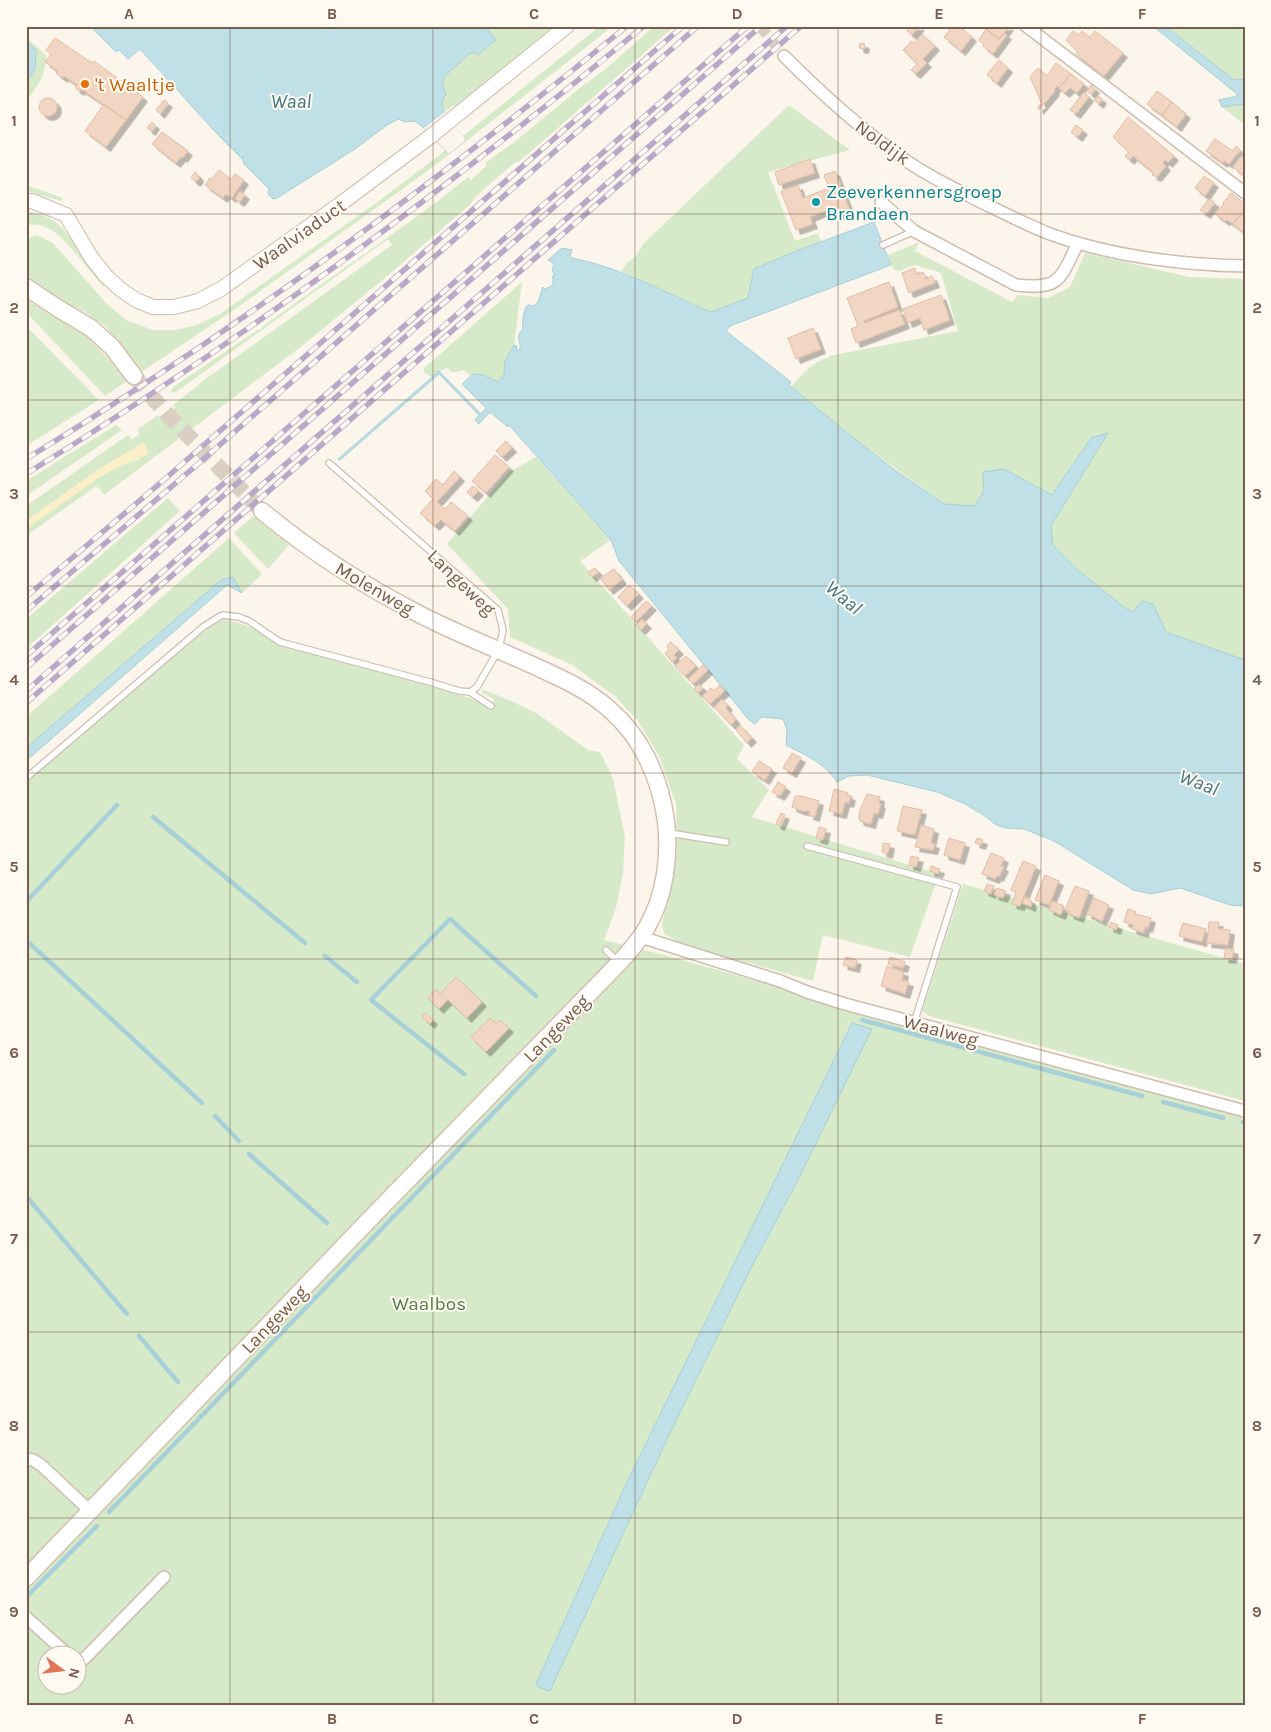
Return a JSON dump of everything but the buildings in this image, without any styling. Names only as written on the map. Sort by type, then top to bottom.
[{"type":"main road","points":[[26,287],[59,310],[91,328],[112,347],[134,376]]},
{"type":"main road","name":"Molenweg","points":[[262,511],[294,538],[364,584],[419,614],[499,649]]},
{"type":"main road","name":"Langeweg","points":[[26,1578],[380,1209],[620,963],[641,937],[654,913],[662,889],[666,862],[667,832],[664,805],[646,754],[632,733],[610,709],[590,694],[499,649]]},
{"type":"street","name":"Waalviaduct","points":[[26,201],[32,201],[66,215],[91,257],[105,275],[136,300],[153,307],[174,307],[198,301],[221,289],[339,205],[449,122],[567,26]]},
{"type":"street","points":[[1026,26],[1245,193]]},
{"type":"street","name":"Noldijk","points":[[784,56],[821,93],[900,157],[947,186],[1050,233],[1078,243],[1159,260],[1245,266]]},
{"type":"street","points":[[881,202],[914,231],[1016,285],[1048,285],[1061,278],[1078,243]]},
{"type":"street","name":"Waalweg","points":[[641,937],[780,981],[807,992],[914,1023],[1245,1111]]},
{"type":"street","points":[[26,1459],[33,1460],[42,1465],[90,1511]]},
{"type":"street","points":[[88,1655],[164,1577]]},
{"type":"street","points":[[26,1617],[56,1644]]},
{"type":"lane","points":[[884,245],[914,231]]},
{"type":"lane","name":"Langeweg","points":[[329,463],[498,610],[503,630],[499,649]]},
{"type":"lane","points":[[26,778],[202,626],[222,615],[239,617],[250,621],[280,642],[459,691],[470,692],[491,706]]},
{"type":"lane","points":[[470,692],[476,687],[499,649]]},
{"type":"lane","points":[[667,832],[726,842]]},
{"type":"lane","points":[[808,846],[957,887],[914,1023]]},
{"type":"lane","points":[[606,950],[620,963]]},
{"type":"green space","points":[[485,26],[561,26],[457,108],[454,105],[445,112],[442,104],[444,97],[442,84],[446,75],[470,53],[477,53],[496,40]]},
{"type":"green space","points":[[600,26],[613,26],[441,161],[244,303],[143,371],[106,327],[88,314],[60,300],[26,275],[26,239],[37,235],[53,243],[107,304],[126,320],[153,330],[175,330],[197,325],[220,314],[376,203],[446,150],[449,154],[466,140],[463,136]]},
{"type":"green space","points":[[654,26],[675,26],[520,161],[513,164],[474,198],[471,204],[386,277],[302,346],[104,495],[98,487],[95,487],[26,536],[26,529],[81,489],[110,471],[140,459],[144,443],[96,471],[26,521],[26,506],[128,435],[132,439],[140,434],[137,430],[158,415],[161,418],[175,408],[173,405],[207,378],[392,245],[388,239],[366,255],[366,253],[468,177],[471,180],[487,165],[485,163],[517,140],[607,68]]},
{"type":"green space","points":[[1165,26],[1245,26],[1245,79],[1234,80]]},
{"type":"green space","points":[[26,37],[46,55],[46,62],[38,85],[26,102]]},
{"type":"green space","points":[[1245,104],[1245,125],[1222,107]]},
{"type":"green space","points":[[789,105],[850,150],[768,172],[795,241],[818,233],[821,242],[754,269],[748,298],[711,312],[621,271],[637,255],[643,244]]},
{"type":"green space","points":[[26,185],[63,198],[61,201],[26,191]]},
{"type":"green space","points":[[26,211],[49,218],[58,224],[73,240],[91,268],[105,285],[104,287],[59,236],[48,228],[37,225],[26,226]]},
{"type":"green space","points":[[919,242],[915,251],[1012,302],[1018,295],[1048,298],[1070,287],[1085,253],[1190,277],[1245,279],[1245,660],[1166,632],[1152,604],[1133,612],[1125,608],[1079,571],[1053,545],[1051,526],[1107,434],[1091,438],[1052,495],[1004,469],[984,491],[974,506],[944,504],[846,432],[791,387],[810,367],[834,355],[958,331],[941,273],[915,265],[899,271],[893,269],[888,255]]},
{"type":"green space","points":[[364,254],[366,255],[176,392],[172,393],[170,389],[172,390],[173,387],[259,329],[261,330],[262,327],[354,261]]},
{"type":"green space","points":[[522,282],[514,345],[505,361],[504,375],[498,382],[484,375],[473,374],[471,376],[464,370],[450,372],[448,368],[439,371],[431,377],[425,373],[423,369]]},
{"type":"green space","points":[[26,300],[83,333],[127,381],[105,396],[26,312]]},
{"type":"green space","points":[[26,326],[99,400],[26,446]]},
{"type":"green space","points":[[116,425],[122,430],[26,496],[26,481]]},
{"type":"green space","points":[[536,457],[611,540],[580,561],[744,745],[737,759],[769,790],[752,817],[939,874],[910,957],[823,935],[813,981],[685,945],[664,934],[662,924],[677,852],[676,804],[659,756],[638,721],[616,697],[572,665],[510,637],[508,609],[447,544],[509,472]]},
{"type":"green space","points":[[168,498],[180,511],[26,649],[26,619]]},
{"type":"green space","points":[[253,516],[289,545],[268,569],[234,533]]},
{"type":"green space","points":[[229,538],[262,574],[242,593],[233,577],[221,580],[26,748],[26,717]]},
{"type":"green space","name":"Waalbos","points":[[223,619],[472,699],[491,707],[494,699],[482,693],[482,689],[538,714],[588,750],[600,752],[613,778],[625,837],[623,874],[616,908],[604,940],[664,955],[1245,1117],[1245,1706],[26,1706],[26,782],[198,635]]},
{"type":"green space","points":[[963,884],[1245,964],[1245,1101],[929,1016],[922,1012]]},
{"type":"sand","points":[[144,442],[149,454],[116,468],[97,479],[26,529],[26,521],[96,471]]},
{"type":"water","name":"Waal","points":[[90,26],[485,26],[496,40],[478,55],[477,53],[470,53],[446,75],[442,84],[446,94],[443,100],[444,113],[466,140],[449,154],[415,121],[405,122],[398,119],[355,149],[273,199],[268,194],[269,189],[140,49],[128,59],[119,50],[116,52]]},
{"type":"water","points":[[1153,26],[1165,26],[1234,80],[1245,79],[1245,104],[1222,107],[1219,100],[1237,96],[1237,94]]},
{"type":"water","points":[[26,41],[36,50],[35,69],[26,82]]},
{"type":"water","points":[[874,222],[891,265],[730,326],[726,331],[791,382],[789,385],[846,432],[895,470],[944,504],[974,506],[984,491],[983,472],[1004,469],[1052,495],[1091,438],[1108,433],[1051,526],[1053,545],[1079,571],[1125,608],[1133,612],[1142,601],[1153,604],[1166,632],[1245,660],[1245,906],[1230,905],[1180,888],[1151,894],[1133,890],[1054,841],[1024,829],[1005,828],[995,824],[965,804],[937,792],[867,775],[849,776],[837,782],[821,765],[786,745],[787,730],[783,719],[762,717],[755,724],[749,720],[619,561],[611,540],[509,425],[508,427],[490,412],[479,424],[475,420],[479,415],[439,374],[340,460],[338,459],[439,371],[481,414],[486,408],[462,384],[473,374],[484,375],[498,382],[504,375],[505,361],[514,345],[517,346],[516,351],[520,349],[519,334],[523,329],[523,316],[526,307],[528,305],[533,306],[538,302],[543,287],[545,289],[554,285],[552,283],[554,274],[552,268],[554,266],[548,260],[562,248],[572,250],[570,255],[572,258],[591,262],[626,274],[711,312],[748,298],[754,269]]},
{"type":"water","points":[[233,577],[242,593],[227,585],[26,761],[26,748],[221,580]]},
{"type":"water","points":[[852,1023],[872,1029],[670,1433],[550,1691],[540,1688],[536,1684],[626,1484]]},
{"type":"pier","points":[[445,112],[449,121],[466,140],[449,154],[424,128]]},
{"type":"waterway","points":[[26,902],[117,805]]},
{"type":"waterway","points":[[153,817],[305,943]]},
{"type":"waterway","points":[[464,1074],[371,1000],[450,919],[536,996]]},
{"type":"waterway","points":[[26,940],[202,1103]]},
{"type":"waterway","points":[[325,956],[357,982]]},
{"type":"waterway","points":[[862,1020],[1142,1096]]},
{"type":"waterway","points":[[109,1512],[554,1050]]},
{"type":"waterway","points":[[1163,1102],[1223,1118]]},
{"type":"waterway","points":[[215,1116],[239,1141]]},
{"type":"waterway","points":[[249,1154],[327,1223]]},
{"type":"waterway","points":[[26,1196],[127,1314]]},
{"type":"waterway","points":[[139,1336],[178,1382]]},
{"type":"waterway","points":[[26,1597],[97,1526]]},
{"type":"tunnel","points":[[760,26],[784,56]]},
{"type":"tunnel","points":[[134,376],[166,413],[262,511]]},
{"type":"railway","points":[[26,459],[182,359],[334,253],[482,142],[627,26]]},
{"type":"railway","points":[[26,474],[187,370],[343,261],[495,146],[644,26]]},
{"type":"railway","points":[[26,597],[158,485],[683,26]]},
{"type":"railway","points":[[26,611],[198,464],[698,26]]},
{"type":"railway","points":[[26,656],[748,26]]},
{"type":"railway","points":[[26,668],[761,26]]},
{"type":"railway","points":[[26,691],[787,26]]},
{"type":"railway","points":[[26,703],[801,26]]},
{"type":"place","name":"'t Waaltje","points":[[85,84]]},
{"type":"place","name":"Zeeverkennersgroep Brandaen","points":[[816,202]]}]
